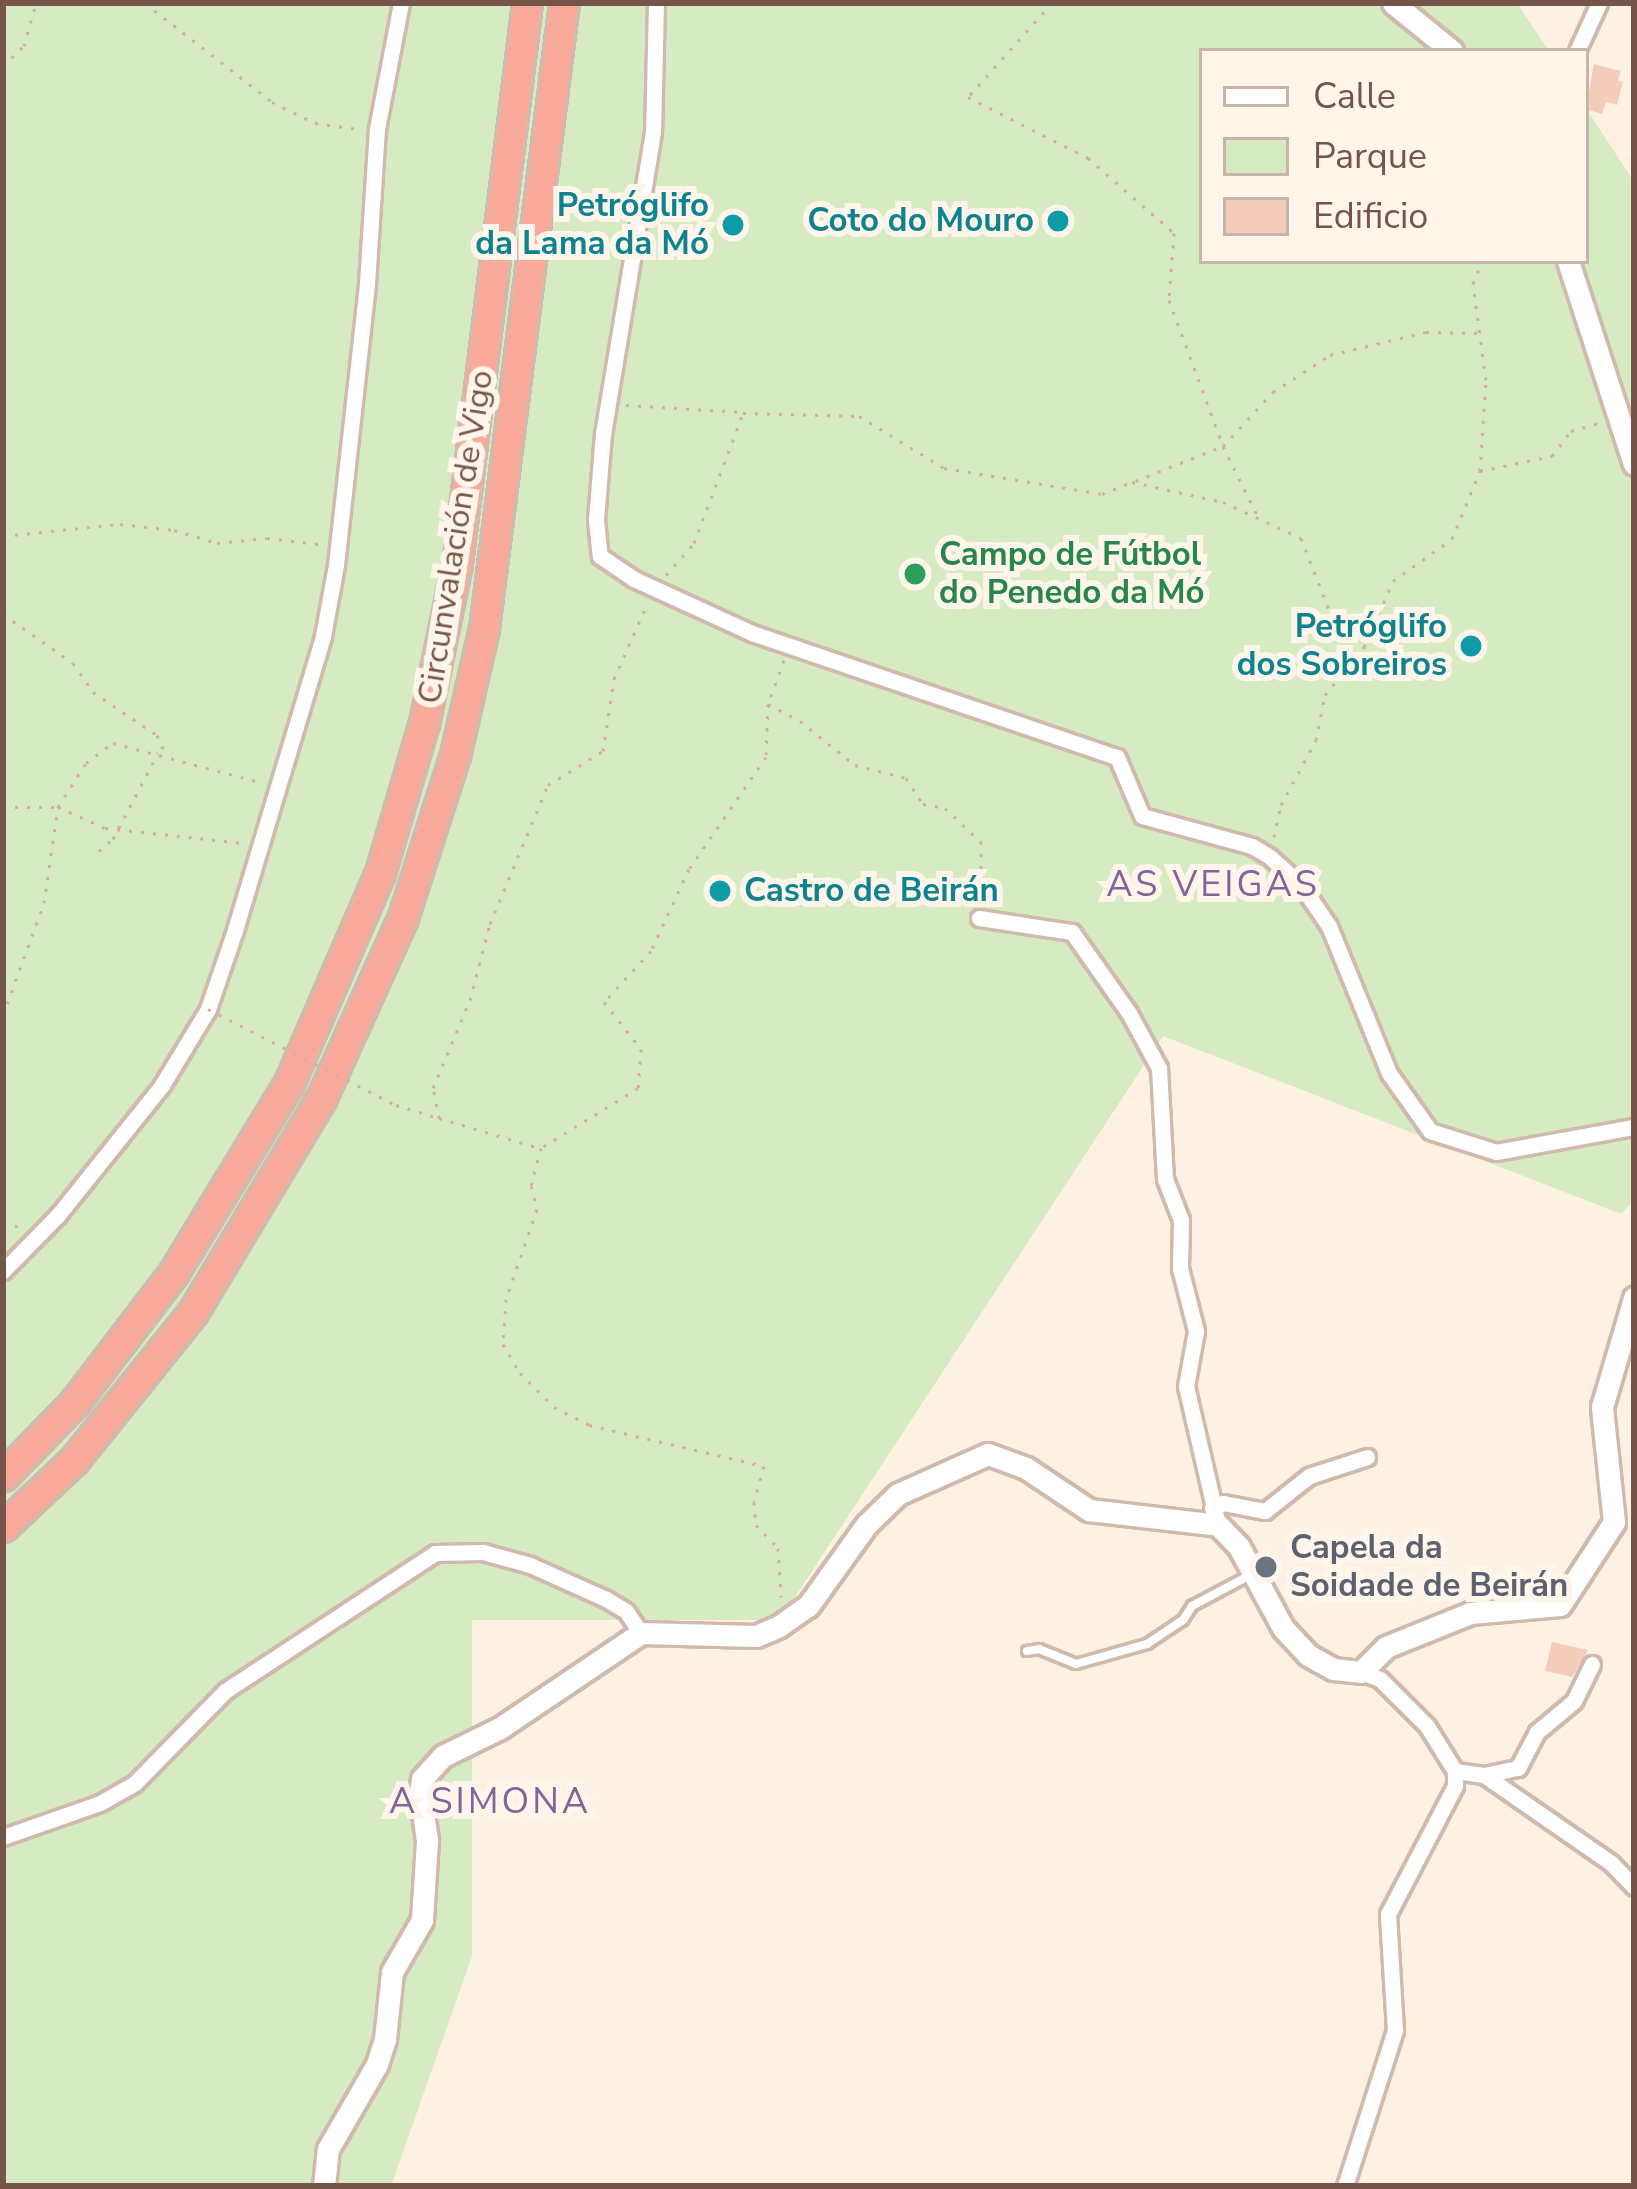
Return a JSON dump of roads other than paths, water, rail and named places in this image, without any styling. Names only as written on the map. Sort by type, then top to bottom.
[{"type":"highway","name":"Circunvalación de Vigo","points":[[3,1475],[74,1403],[174,1272],[289,1083],[380,873],[424,723],[457,563],[527,3]]},
{"type":"highway","name":"Circunvalación de Vigo","points":[[3,1527],[77,1456],[193,1312],[321,1099],[403,917],[455,755],[484,628],[564,3]]},
{"type":"street","points":[[3,1271],[58,1215],[133,1123],[208,1009],[322,636],[339,547],[377,129],[401,3]]},
{"type":"street","points":[[656,3],[653,132],[607,405],[596,520],[600,556],[654,588],[789,647],[1117,757],[1142,816],[1232,840],[1270,856],[1301,885],[1329,926],[1389,1073],[1430,1131],[1496,1152],[1634,1127]]},
{"type":"street","points":[[1393,3],[1448,48]]},
{"type":"street","points":[[1578,48],[1600,3]]},
{"type":"street","points":[[1569,264],[1634,464]]},
{"type":"street","points":[[979,918],[1072,932],[1129,1012],[1159,1068],[1166,1180],[1181,1220],[1180,1268],[1196,1331],[1186,1386],[1215,1516],[1239,1547],[1283,1628],[1308,1655],[1333,1669],[1380,1679],[1427,1726],[1455,1771],[1455,1786],[1388,1914],[1395,2030],[1345,2186]]},
{"type":"street","points":[[1361,1672],[1386,1648],[1428,1627],[1501,1607],[1546,1607],[1568,1599],[1614,1522],[1602,1407],[1634,1298]]},
{"type":"street","points":[[324,2186],[328,2149],[376,2065],[385,2038],[392,1972],[425,1906],[422,1779],[443,1756],[500,1728],[641,1633],[756,1636],[796,1615],[819,1592],[867,1524],[898,1494],[988,1454],[1026,1468],[1089,1510],[1215,1516]]},
{"type":"street","points":[[1215,1516],[1223,1503],[1265,1511],[1310,1476],[1367,1456]]},
{"type":"street","points":[[3,1837],[100,1803],[135,1784],[225,1691],[435,1553],[458,1549],[530,1564],[606,1599],[626,1612],[641,1633]]},
{"type":"street","points":[[1455,1771],[1484,1774],[1518,1768],[1537,1732],[1574,1701],[1592,1664]]},
{"type":"street","points":[[1484,1774],[1611,1863],[1634,1887]]},
{"type":"lane","points":[[1027,1651],[1039,1649],[1076,1664],[1147,1644],[1183,1620],[1192,1606],[1251,1574]]},
{"type":"place","name":"Coto do Mouro","points":[[1058,221]]},
{"type":"place","name":"Petróglifo da Lama da Mó","points":[[733,225]]},
{"type":"place","name":"Campo de Fútbol do Penedo da Mó","points":[[915,574]]},
{"type":"place","name":"Petróglifo dos Sobreiros","points":[[1471,646]]},
{"type":"place","name":"Castro de Beirán","points":[[720,891]]},
{"type":"place","name":"Capela da Soidade de Beirán","points":[[1266,1567]]},
{"type":"district","name":"AS VEIGAS","points":[[1213,885]]},
{"type":"district","name":"A SIMONA","points":[[490,1802]]}]
